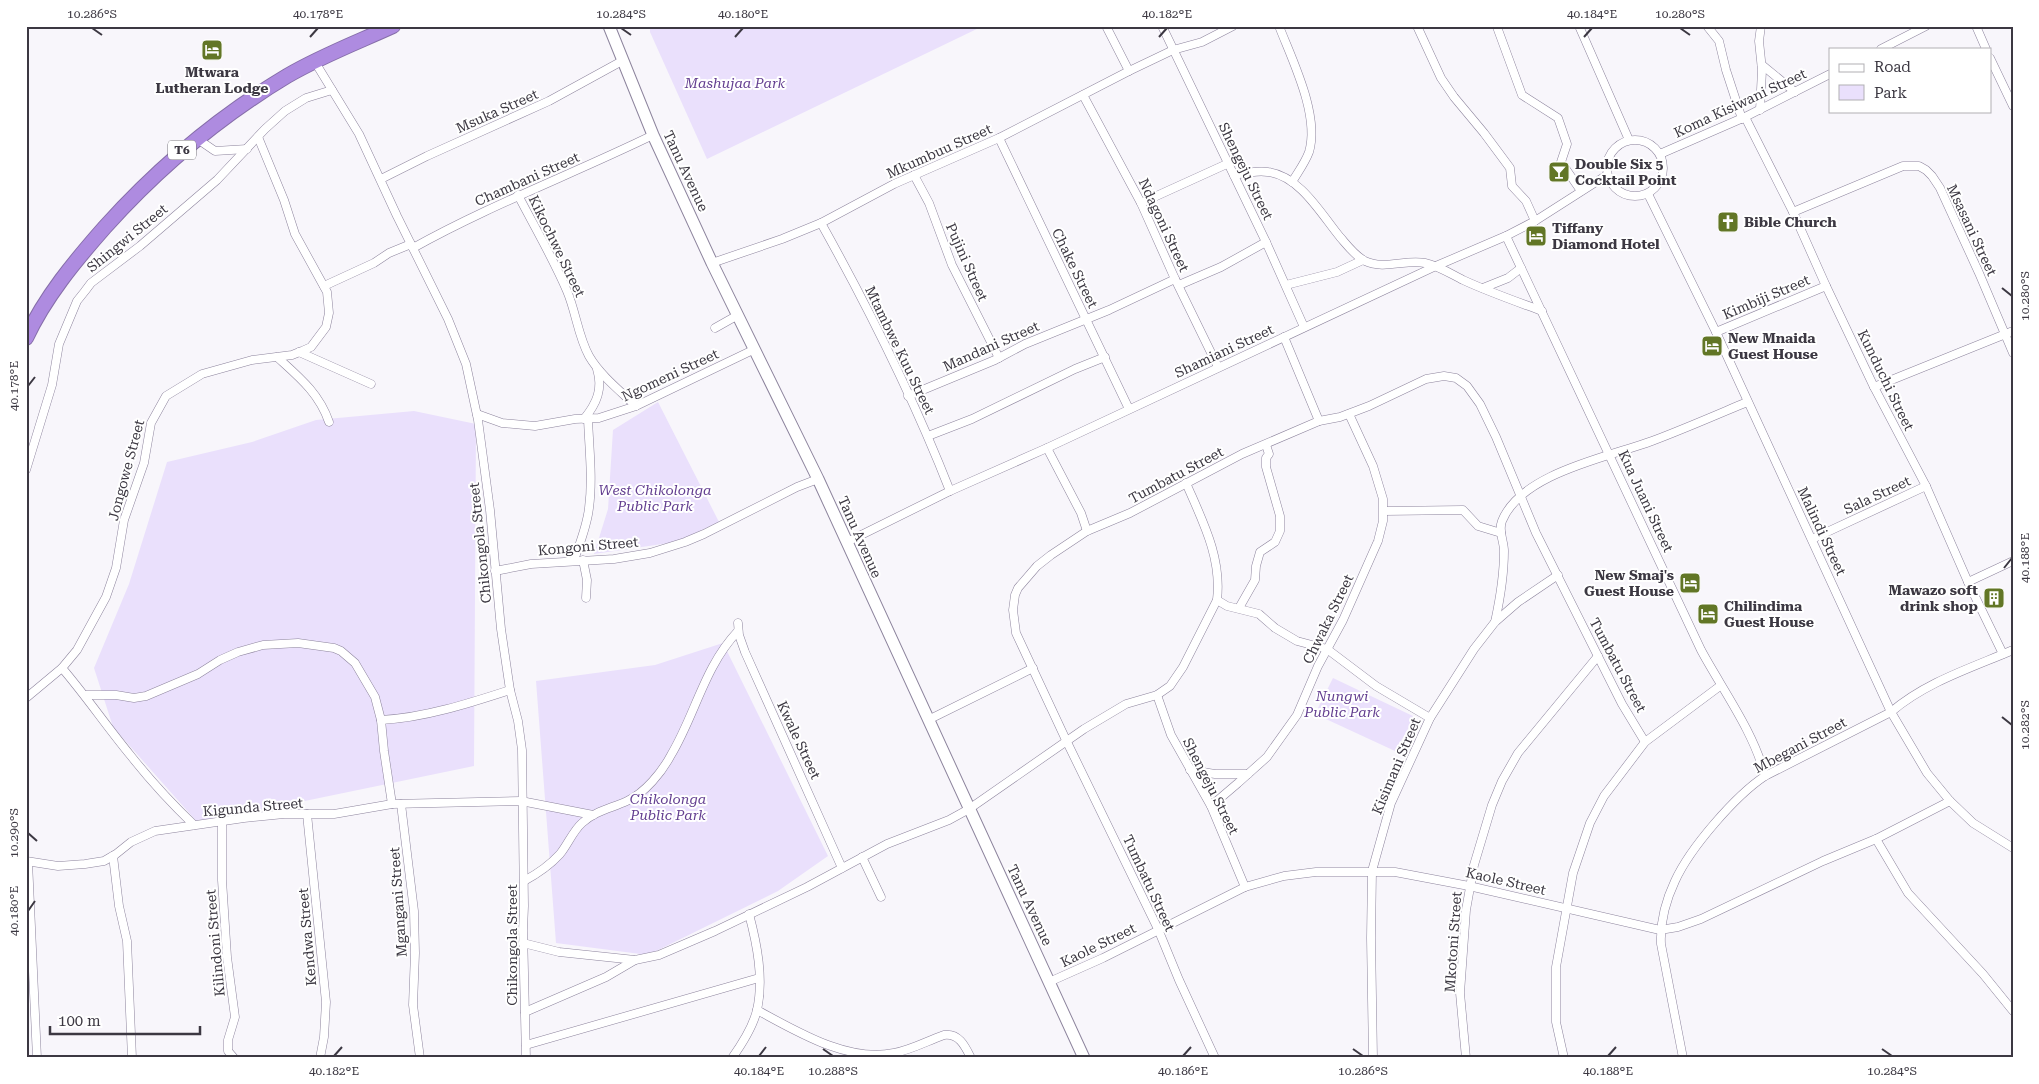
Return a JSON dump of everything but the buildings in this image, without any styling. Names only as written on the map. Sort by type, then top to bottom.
[{"type":"highway","name":"T6","points":[[26,338],[50,297],[89,244],[137,192],[196,138],[236,108],[288,76],[393,26]]},
{"type":"street","points":[[1106,26],[1129,71]]},
{"type":"street","name":"Shengeju Street","points":[[1162,26],[1266,242],[1304,327]]},
{"type":"street","name":"Mkumbuu Street","points":[[712,263],[782,239],[821,223],[914,175],[999,138],[1129,71],[1173,50],[1202,42],[1233,26]]},
{"type":"street","points":[[1279,26],[1304,89],[1309,117],[1310,150],[1292,182]]},
{"type":"street","points":[[1417,26],[1441,78],[1454,98],[1484,133],[1510,168],[1512,186],[1526,200],[1535,221]]},
{"type":"street","points":[[1579,26],[1629,140]]},
{"type":"street","name":"Kunduchi Street","points":[[1707,26],[1720,41],[1726,70],[1744,118],[1793,212],[1874,387],[1926,486],[1968,582],[2003,654]]},
{"type":"street","points":[[1883,48],[1926,26]]},
{"type":"street","points":[[1976,26],[1986,48]]},
{"type":"street","name":"Tanu Avenue","points":[[608,27],[653,135],[712,263],[818,479],[1084,1058]]},
{"type":"street","points":[[1497,27],[1522,95],[1558,118],[1567,144],[1561,162],[1581,191]]},
{"type":"street","points":[[1759,27],[1762,65],[1760,110]]},
{"type":"street","name":"Msuka Street","points":[[381,179],[549,101],[622,61]]},
{"type":"street","name":"Chikongola Street","points":[[315,62],[359,134],[457,341],[466,364],[477,414],[490,510],[495,571],[510,690],[518,721],[522,750],[521,802],[526,1058]]},
{"type":"street","points":[[1992,62],[2013,106]]},
{"type":"street","points":[[1762,65],[1795,92]]},
{"type":"street","name":"Koma Kisiwani Street","points":[[1660,154],[1744,118],[1829,75]]},
{"type":"street","name":"Shingwi Street","points":[[26,470],[52,385],[59,344],[77,301],[92,283],[140,246],[217,180],[285,111],[306,98],[332,90]]},
{"type":"street","name":"Ndagoni Street","points":[[1083,96],[1142,203],[1218,367]]},
{"type":"street","name":"Chambani Street","points":[[324,286],[389,253],[412,246],[518,195],[598,162],[653,135]]},
{"type":"street","name":"Jongowe Street","points":[[26,698],[62,668],[84,639],[106,597],[116,568],[124,520],[144,463],[150,423],[166,396],[202,374],[252,360],[299,352],[311,346],[326,326],[329,313],[327,292],[295,234],[284,200],[258,137]]},
{"type":"street","points":[[196,138],[215,151],[247,149]]},
{"type":"street","name":"Chake Street","points":[[999,138],[1129,408]]},
{"type":"street","points":[[1629,140],[1641,140],[1652,145],[1660,154],[1664,169],[1659,184],[1648,194],[1631,196],[1616,189],[1607,175],[1607,159],[1615,146],[1629,140]]},
{"type":"street","points":[[1142,203],[1229,164]]},
{"type":"street","name":"Msasani Street","points":[[1793,212],[1903,166],[1919,166],[1932,176],[1948,203],[2013,353]]},
{"type":"street","points":[[1234,175],[1256,171],[1269,172],[1280,175],[1292,182],[1307,196],[1353,252],[1363,260],[1373,264],[1423,262],[1542,311]]},
{"type":"street","name":"Pujini Street","points":[[914,175],[929,204],[952,265],[999,358]]},
{"type":"street","name":"Shamiani Street","points":[[847,542],[950,491],[1047,448],[1436,266],[1506,236],[1535,221],[1607,175]]},
{"type":"street","name":"Malindi Street","points":[[1648,194],[1716,332],[1891,712],[1927,773],[1950,801],[1973,823],[2013,848]]},
{"type":"street","name":"Kikochwe Street","points":[[518,195],[566,289],[590,357],[610,382],[636,406]]},
{"type":"street","name":"Mtambwe Kuu Street","points":[[821,223],[858,292],[928,436],[950,491]]},
{"type":"street","name":"Kua Juani Street","points":[[1506,236],[1701,650],[1738,715],[1759,757],[1765,776]]},
{"type":"street","name":"Mandani Street","points":[[908,396],[1085,319],[1177,282],[1221,267],[1266,242]]},
{"type":"street","points":[[1286,285],[1337,272],[1363,260]]},
{"type":"street","points":[[1483,288],[1508,278],[1521,268]]},
{"type":"street","name":"Kimbiji Street","points":[[1716,332],[1826,286]]},
{"type":"street","points":[[715,328],[738,315]]},
{"type":"street","points":[[1874,387],[2003,333],[2013,331]]},
{"type":"street","points":[[1284,337],[1319,421]]},
{"type":"street","name":"Ngomeni Street","points":[[477,414],[502,423],[535,426],[586,418],[599,418],[636,406],[755,349]]},
{"type":"street","points":[[299,352],[371,384]]},
{"type":"street","points":[[277,357],[304,380],[314,392],[323,406],[329,422]]},
{"type":"street","points":[[928,436],[1105,357]]},
{"type":"street","points":[[574,560],[585,528],[589,508],[591,482],[586,418],[593,407],[600,388],[600,378],[596,365]]},
{"type":"street","name":"Tumbatu Street","points":[[1215,1058],[1158,929],[1016,633],[1014,622],[1015,595],[1022,582],[1037,566],[1087,531],[1130,513],[1220,464],[1319,421],[1349,414],[1426,379],[1444,376],[1456,378],[1467,386],[1480,404],[1536,533],[1598,656],[1645,742]]},
{"type":"street","name":"Kisimani Street","points":[[1495,622],[1504,549],[1501,533],[1502,520],[1520,495],[1573,466],[1680,430],[1747,402]]},
{"type":"street","name":"Chwaka Street","points":[[1211,806],[1248,774],[1280,741],[1297,715],[1327,649],[1343,620],[1378,541],[1384,511],[1382,492],[1373,466],[1349,414]]},
{"type":"street","points":[[1239,608],[1255,580],[1260,552],[1275,542],[1280,531],[1280,516],[1266,467],[1266,458],[1269,454],[1266,445]]},
{"type":"street","points":[[1047,448],[1081,514],[1087,531]]},
{"type":"street","name":"Kongoni Street","points":[[495,571],[532,564],[614,559],[650,553],[685,542],[797,487],[818,479]]},
{"type":"street","points":[[525,1012],[606,977],[634,960],[659,954],[749,914],[887,844],[949,820],[969,809],[1066,740],[1126,704],[1157,695],[1170,686],[1217,600],[1219,581],[1213,547],[1186,483]]},
{"type":"street","name":"Sala Street","points":[[1812,539],[1926,486]]},
{"type":"street","points":[[1384,511],[1463,510],[1478,526],[1501,533]]},
{"type":"street","points":[[584,560],[587,580],[586,598]]},
{"type":"street","points":[[1968,582],[2013,561]]},
{"type":"street","name":"Kisimani Street","points":[[1373,1058],[1372,871],[1391,803],[1430,718],[1474,649],[1495,622],[1518,602],[1558,575]]},
{"type":"street","points":[[1217,600],[1227,606],[1259,614],[1275,628],[1297,641],[1327,649],[1376,686],[1430,718]]},
{"type":"street","name":"Kwale Street","points":[[593,815],[629,800],[646,788],[658,774],[678,742],[719,653],[738,627],[749,660],[842,868]]},
{"type":"street","points":[[85,695],[116,695],[134,698],[146,696],[198,674],[220,660],[238,652],[263,645],[298,643],[334,648],[352,659],[363,674],[375,697],[382,720],[384,751],[392,804]]},
{"type":"street","name":"Mbegani Street","points":[[1683,1058],[1660,930],[1674,881],[1702,840],[1734,801],[1751,785],[1765,776],[1891,712],[1905,700],[1951,675],[2013,650]]},
{"type":"street","name":"Mkotoni Street","points":[[1466,1058],[1460,993],[1469,886],[1492,805],[1502,781],[1526,743],[1598,656]]},
{"type":"street","points":[[62,668],[157,788],[194,824]]},
{"type":"street","points":[[928,720],[1033,668]]},
{"type":"street","points":[[1564,1058],[1556,1022],[1556,967],[1565,908],[1573,873],[1590,823],[1604,796],[1645,742],[1720,686]]},
{"type":"street","points":[[382,720],[415,716],[510,690]]},
{"type":"street","name":"Shengeju Street","points":[[1157,695],[1171,735],[1211,806],[1245,887]]},
{"type":"street","points":[[1190,770],[1230,776],[1248,774]]},
{"type":"street","name":"Kaole Street","points":[[1049,982],[1103,958],[1245,887],[1299,874],[1395,872],[1469,886],[1660,930],[1678,927],[1701,919],[1823,861],[1876,839],[1950,801]]},
{"type":"street","name":"Kigunda Street","points":[[27,862],[58,866],[85,864],[104,860],[113,856],[131,842],[154,831],[194,824],[284,814],[334,814],[392,804],[521,802],[593,815]]},
{"type":"street","name":"Mgangani Street","points":[[401,804],[415,931],[413,1006],[420,1058]]},
{"type":"street","name":"Kendwa Street","points":[[307,814],[326,1002],[324,1037],[320,1058]]},
{"type":"street","points":[[524,881],[538,874],[550,863],[560,853],[578,827],[593,815]]},
{"type":"street","name":"Kilindoni Street","points":[[222,821],[222,880],[227,957],[235,1017],[228,1040],[228,1051],[234,1058]]},
{"type":"street","points":[[1876,839],[1908,893],[1983,974],[2013,1011]]},
{"type":"street","points":[[113,856],[126,941],[132,1058]]},
{"type":"street","points":[[862,857],[882,897]]},
{"type":"street","points":[[27,862],[37,1058]]},
{"type":"street","points":[[732,1058],[746,1037],[757,1010],[759,978],[756,940],[749,914]]},
{"type":"street","points":[[524,943],[559,952],[634,960]]},
{"type":"street","points":[[526,1044],[759,978]]},
{"type":"street","points":[[757,1010],[802,1034],[854,1054],[872,1057],[894,1053],[951,1034],[960,1040],[970,1058]]},
{"type":"green space","name":"Mashujaa Park","points":[[650,26],[983,26],[707,159],[650,32]]},
{"type":"green space","name":"West Chikolonga Public Park","points":[[658,402],[719,522],[676,542],[594,554],[608,509],[613,430]]},
{"type":"green space","points":[[414,411],[476,424],[474,766],[198,823],[113,727],[94,668],[129,584],[167,462],[252,442],[316,420]]},
{"type":"green space","name":"Chikolonga Public Park","points":[[723,643],[828,856],[778,891],[648,955],[556,943],[536,681],[655,665]]},
{"type":"green space","name":"Nungwi Public Park","points":[[1333,678],[1415,717],[1395,751],[1315,714]]},
{"type":"place","name":"Mtwara Lutheran Lodge","points":[[212,50]]},
{"type":"place","name":"Double Six 5 Cocktail Point","points":[[1559,172]]},
{"type":"place","name":"Bible Church","points":[[1728,222]]},
{"type":"place","name":"Tiffany Diamond Hotel","points":[[1536,236]]},
{"type":"place","name":"New Mnaida Guest House","points":[[1712,346]]},
{"type":"place","name":"New Smaj's Guest House","points":[[1690,583]]},
{"type":"place","name":"Mawazo soft drink shop","points":[[1994,598]]},
{"type":"place","name":"Chilindima Guest House","points":[[1708,614]]}]
